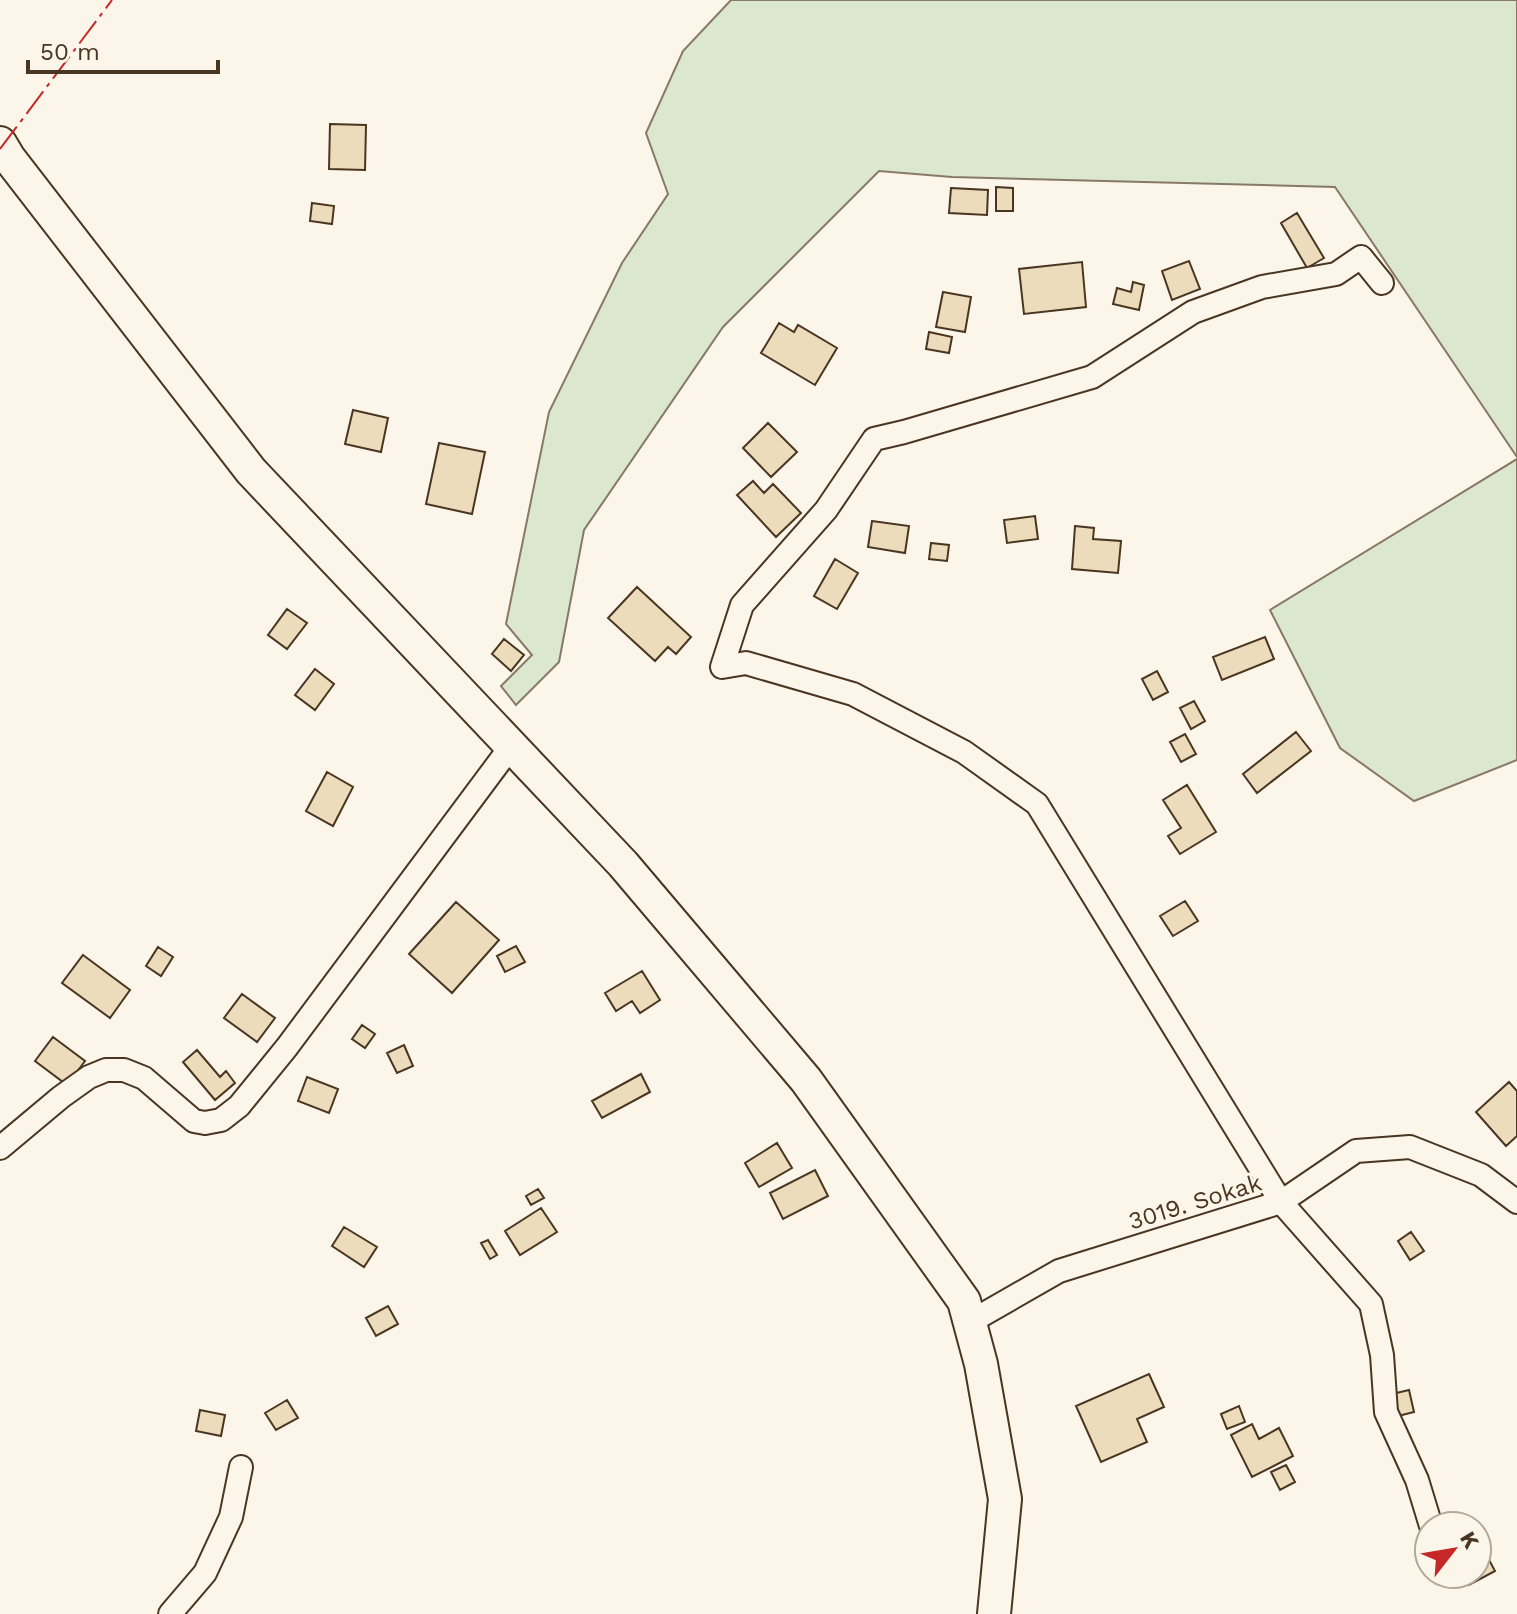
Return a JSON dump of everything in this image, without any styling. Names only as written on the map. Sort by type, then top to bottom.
[{"type":"street","points":[[0,143],[251,471],[623,864],[806,1080],[964,1301],[981,1364],[1005,1499],[994,1614]]},
{"type":"street","points":[[1382,283],[1361,257],[1336,274],[1262,287],[1193,312],[1092,377],[874,439],[826,510],[742,605],[722,667],[746,663],[853,694],[964,752],[1037,804],[1281,1202],[1371,1304],[1382,1355],[1386,1412],[1417,1480],[1426,1510]]},
{"type":"street","points":[[0,1148],[61,1097],[89,1077],[106,1070],[124,1070],[144,1078],[194,1121],[205,1123],[221,1120],[239,1106],[512,745]]},
{"type":"street","name":"3019. Sokak","points":[[970,1322],[1059,1271],[1281,1202],[1356,1151],[1410,1147],[1481,1175],[1517,1202]]},
{"type":"street","points":[[170,1614],[205,1573],[231,1517],[241,1467]]},
{"type":"green space","points":[[731,0],[1517,0],[1517,457],[1335,187],[952,177],[879,171],[723,327],[584,530],[559,662],[516,705],[501,686],[532,655],[506,624],[549,412],[622,263],[668,194],[646,133],[683,51]]},
{"type":"green space","points":[[1517,459],[1517,760],[1414,801],[1340,748],[1270,610]]},
{"type":"building","points":[[330,124],[366,125],[365,170],[329,169]]},
{"type":"building","points":[[996,187],[1013,188],[1013,211],[996,211]]},
{"type":"building","points":[[951,188],[988,190],[987,215],[949,213]]},
{"type":"building","points":[[312,203],[334,206],[332,224],[310,221]]},
{"type":"building","points":[[1297,213],[1324,258],[1307,268],[1281,223]]},
{"type":"building","points":[[1189,261],[1200,289],[1172,300],[1162,271]]},
{"type":"building","points":[[1082,262],[1086,307],[1024,314],[1019,269]]},
{"type":"building","points":[[1133,282],[1144,285],[1139,310],[1113,304],[1117,288],[1131,292]]},
{"type":"building","points":[[943,292],[971,297],[965,332],[936,327]]},
{"type":"building","points":[[779,323],[794,332],[798,325],[837,348],[815,385],[761,353]]},
{"type":"building","points":[[929,332],[952,337],[949,353],[926,349]]},
{"type":"building","points":[[353,410],[388,418],[381,452],[345,444]]},
{"type":"building","points":[[768,423],[797,452],[771,477],[743,448]]},
{"type":"building","points":[[439,443],[485,452],[472,514],[426,504]]},
{"type":"building","points":[[753,481],[764,493],[773,484],[801,513],[776,537],[737,495]]},
{"type":"building","points":[[1035,516],[1038,539],[1007,543],[1004,520]]},
{"type":"building","points":[[872,521],[909,526],[905,553],[868,547]]},
{"type":"building","points":[[1075,526],[1094,528],[1093,539],[1121,541],[1118,573],[1072,569]]},
{"type":"building","points":[[931,543],[949,545],[947,561],[929,559]]},
{"type":"building","points":[[835,559],[858,573],[837,609],[814,596]]},
{"type":"building","points":[[637,587],[691,637],[676,654],[668,647],[655,661],[608,618]]},
{"type":"building","points":[[287,609],[307,623],[287,649],[268,635]]},
{"type":"building","points":[[1265,637],[1274,659],[1222,680],[1213,657]]},
{"type":"building","points":[[504,639],[524,655],[511,671],[492,654]]},
{"type":"building","points":[[315,669],[334,684],[315,710],[295,695]]},
{"type":"building","points":[[1157,671],[1168,692],[1153,700],[1142,679]]},
{"type":"building","points":[[1194,701],[1205,721],[1191,729],[1180,708]]},
{"type":"building","points":[[1296,732],[1311,751],[1257,793],[1243,774]]},
{"type":"building","points":[[1185,734],[1196,754],[1181,762],[1170,742]]},
{"type":"building","points":[[327,772],[353,787],[333,826],[306,811]]},
{"type":"building","points":[[1187,785],[1216,832],[1180,854],[1168,836],[1181,828],[1163,800]]},
{"type":"building","points":[[1185,901],[1198,921],[1173,936],[1160,916]]},
{"type":"building","points":[[456,902],[499,940],[452,993],[409,954]]},
{"type":"building","points":[[516,946],[525,962],[505,972],[497,956]]},
{"type":"building","points":[[158,947],[173,957],[161,976],[146,966]]},
{"type":"building","points":[[83,955],[130,990],[110,1018],[62,983]]},
{"type":"building","points":[[642,971],[660,1000],[640,1013],[632,1001],[616,1011],[605,993]]},
{"type":"building","points":[[242,994],[275,1018],[257,1042],[224,1018]]},
{"type":"building","points":[[362,1025],[375,1034],[365,1048],[352,1039]]},
{"type":"building","points":[[53,1037],[85,1061],[67,1085],[35,1061]]},
{"type":"building","points":[[404,1045],[413,1066],[397,1073],[387,1053]]},
{"type":"building","points":[[197,1050],[220,1077],[226,1071],[235,1083],[215,1100],[183,1062]]},
{"type":"building","points":[[641,1074],[650,1092],[602,1118],[592,1101]]},
{"type":"building","points":[[307,1077],[338,1089],[329,1113],[298,1101]]},
{"type":"building","points":[[1509,1082],[1517,1091],[1517,1136],[1506,1146],[1476,1112]]},
{"type":"building","points":[[777,1143],[792,1168],[759,1187],[745,1163]]},
{"type":"building","points":[[815,1170],[828,1196],[783,1219],[770,1193]]},
{"type":"building","points":[[538,1189],[544,1198],[531,1205],[526,1196]]},
{"type":"building","points":[[541,1208],[557,1232],[520,1255],[505,1231]]},
{"type":"building","points":[[344,1227],[377,1247],[364,1267],[332,1246]]},
{"type":"building","points":[[1411,1232],[1424,1251],[1410,1260],[1398,1241]]},
{"type":"building","points":[[488,1240],[497,1255],[490,1259],[481,1243]]},
{"type":"building","points":[[388,1306],[398,1324],[376,1336],[366,1318]]},
{"type":"building","points":[[1149,1374],[1164,1407],[1137,1419],[1147,1442],[1101,1462],[1076,1406]]},
{"type":"building","points":[[1409,1390],[1414,1412],[1398,1416],[1392,1394]]},
{"type":"building","points":[[287,1400],[298,1418],[276,1430],[265,1413]]},
{"type":"building","points":[[1239,1406],[1245,1422],[1227,1429],[1221,1414]]},
{"type":"building","points":[[200,1410],[225,1415],[221,1436],[196,1431]]},
{"type":"building","points":[[1252,1424],[1259,1439],[1279,1428],[1293,1456],[1252,1477],[1231,1435]]},
{"type":"building","points":[[1286,1465],[1295,1482],[1280,1490],[1271,1472]]},
{"type":"power","points":[[0,149],[112,0]]}]
